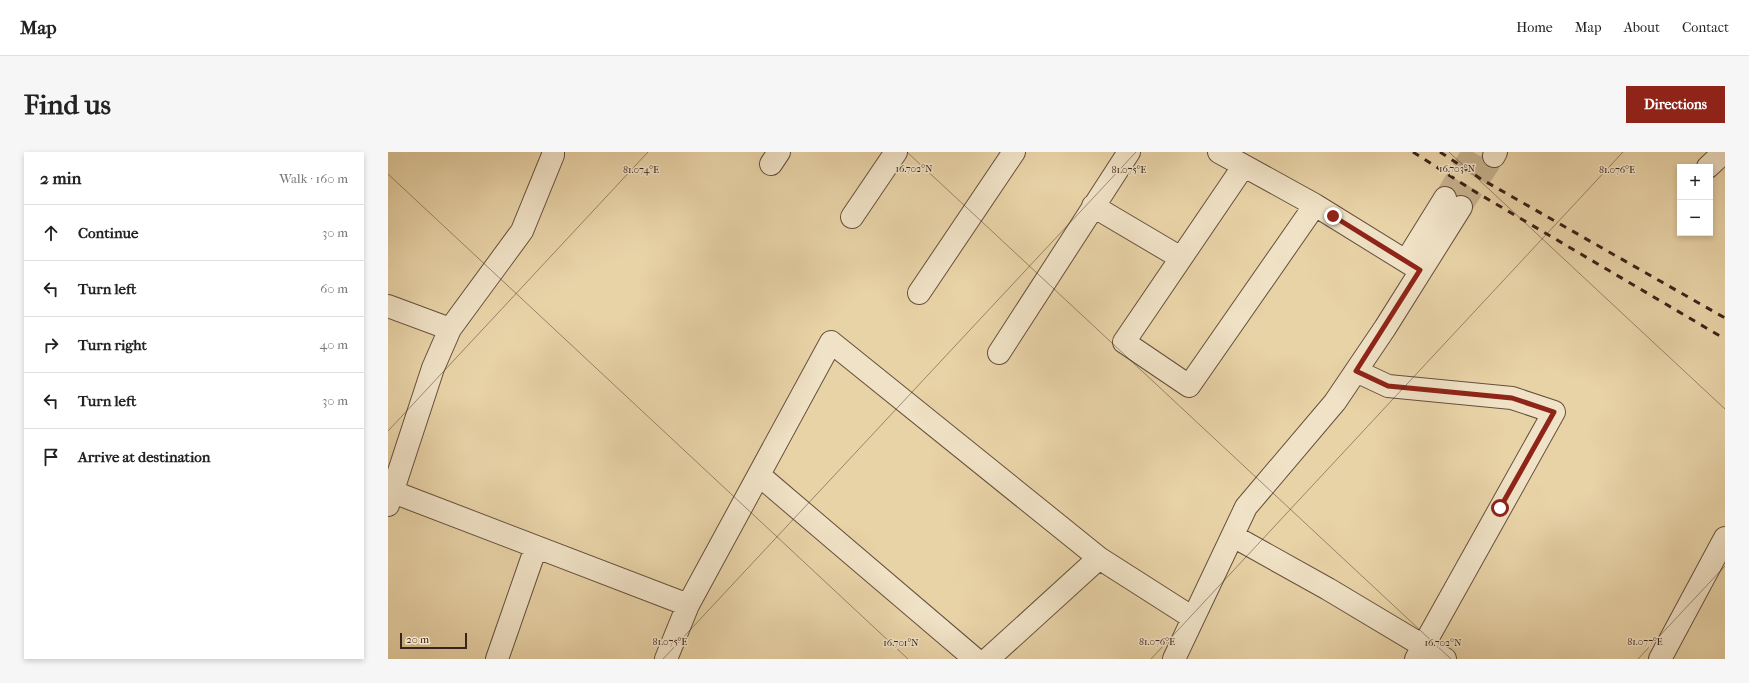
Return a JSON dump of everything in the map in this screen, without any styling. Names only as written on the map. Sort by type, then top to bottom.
[{"type":"street","points":[[553,152],[522,231],[450,329],[433,368],[389,495],[536,547],[688,605]]},
{"type":"street","points":[[852,217],[896,152]]},
{"type":"street","points":[[919,293],[1014,152]]},
{"type":"street","points":[[999,353],[1129,152]]},
{"type":"street","points":[[1219,152],[1243,167],[1318,207],[1413,266]]},
{"type":"street","points":[[1711,164],[1724,152]]},
{"type":"street","points":[[1243,167],[1124,342],[1190,386],[1318,207]]},
{"type":"street","points":[[1174,659],[1192,618],[1246,507],[1335,402],[1356,371],[1413,266],[1453,203]]},
{"type":"street","points":[[1093,206],[1181,258]]},
{"type":"street","points":[[388,306],[450,329]]},
{"type":"street","points":[[666,659],[688,605],[831,342],[1099,558],[1192,618]]},
{"type":"street","points":[[1356,371],[1388,386],[1512,398],[1554,412],[1419,652]]},
{"type":"street","points":[[759,475],[975,659]]},
{"type":"street","points":[[1233,536],[1328,589],[1419,652],[1445,659]]},
{"type":"street","points":[[1660,659],[1725,538]]},
{"type":"street","points":[[497,659],[536,547]]},
{"type":"street","points":[[988,659],[1099,558]]},
{"type":"tunnel","points":[[1445,198],[1473,152]]},
{"type":"tunnel","points":[[1461,207],[1494,156]]},
{"type":"railway","points":[[1413,152],[1474,191],[1725,339]]},
{"type":"railway","points":[[1440,152],[1481,179],[1725,318]]},
{"type":"route","points":[[1333,216],[1420,270],[1385,328],[1356,371],[1388,386],[1512,398],[1554,412],[1500,508]]}]
